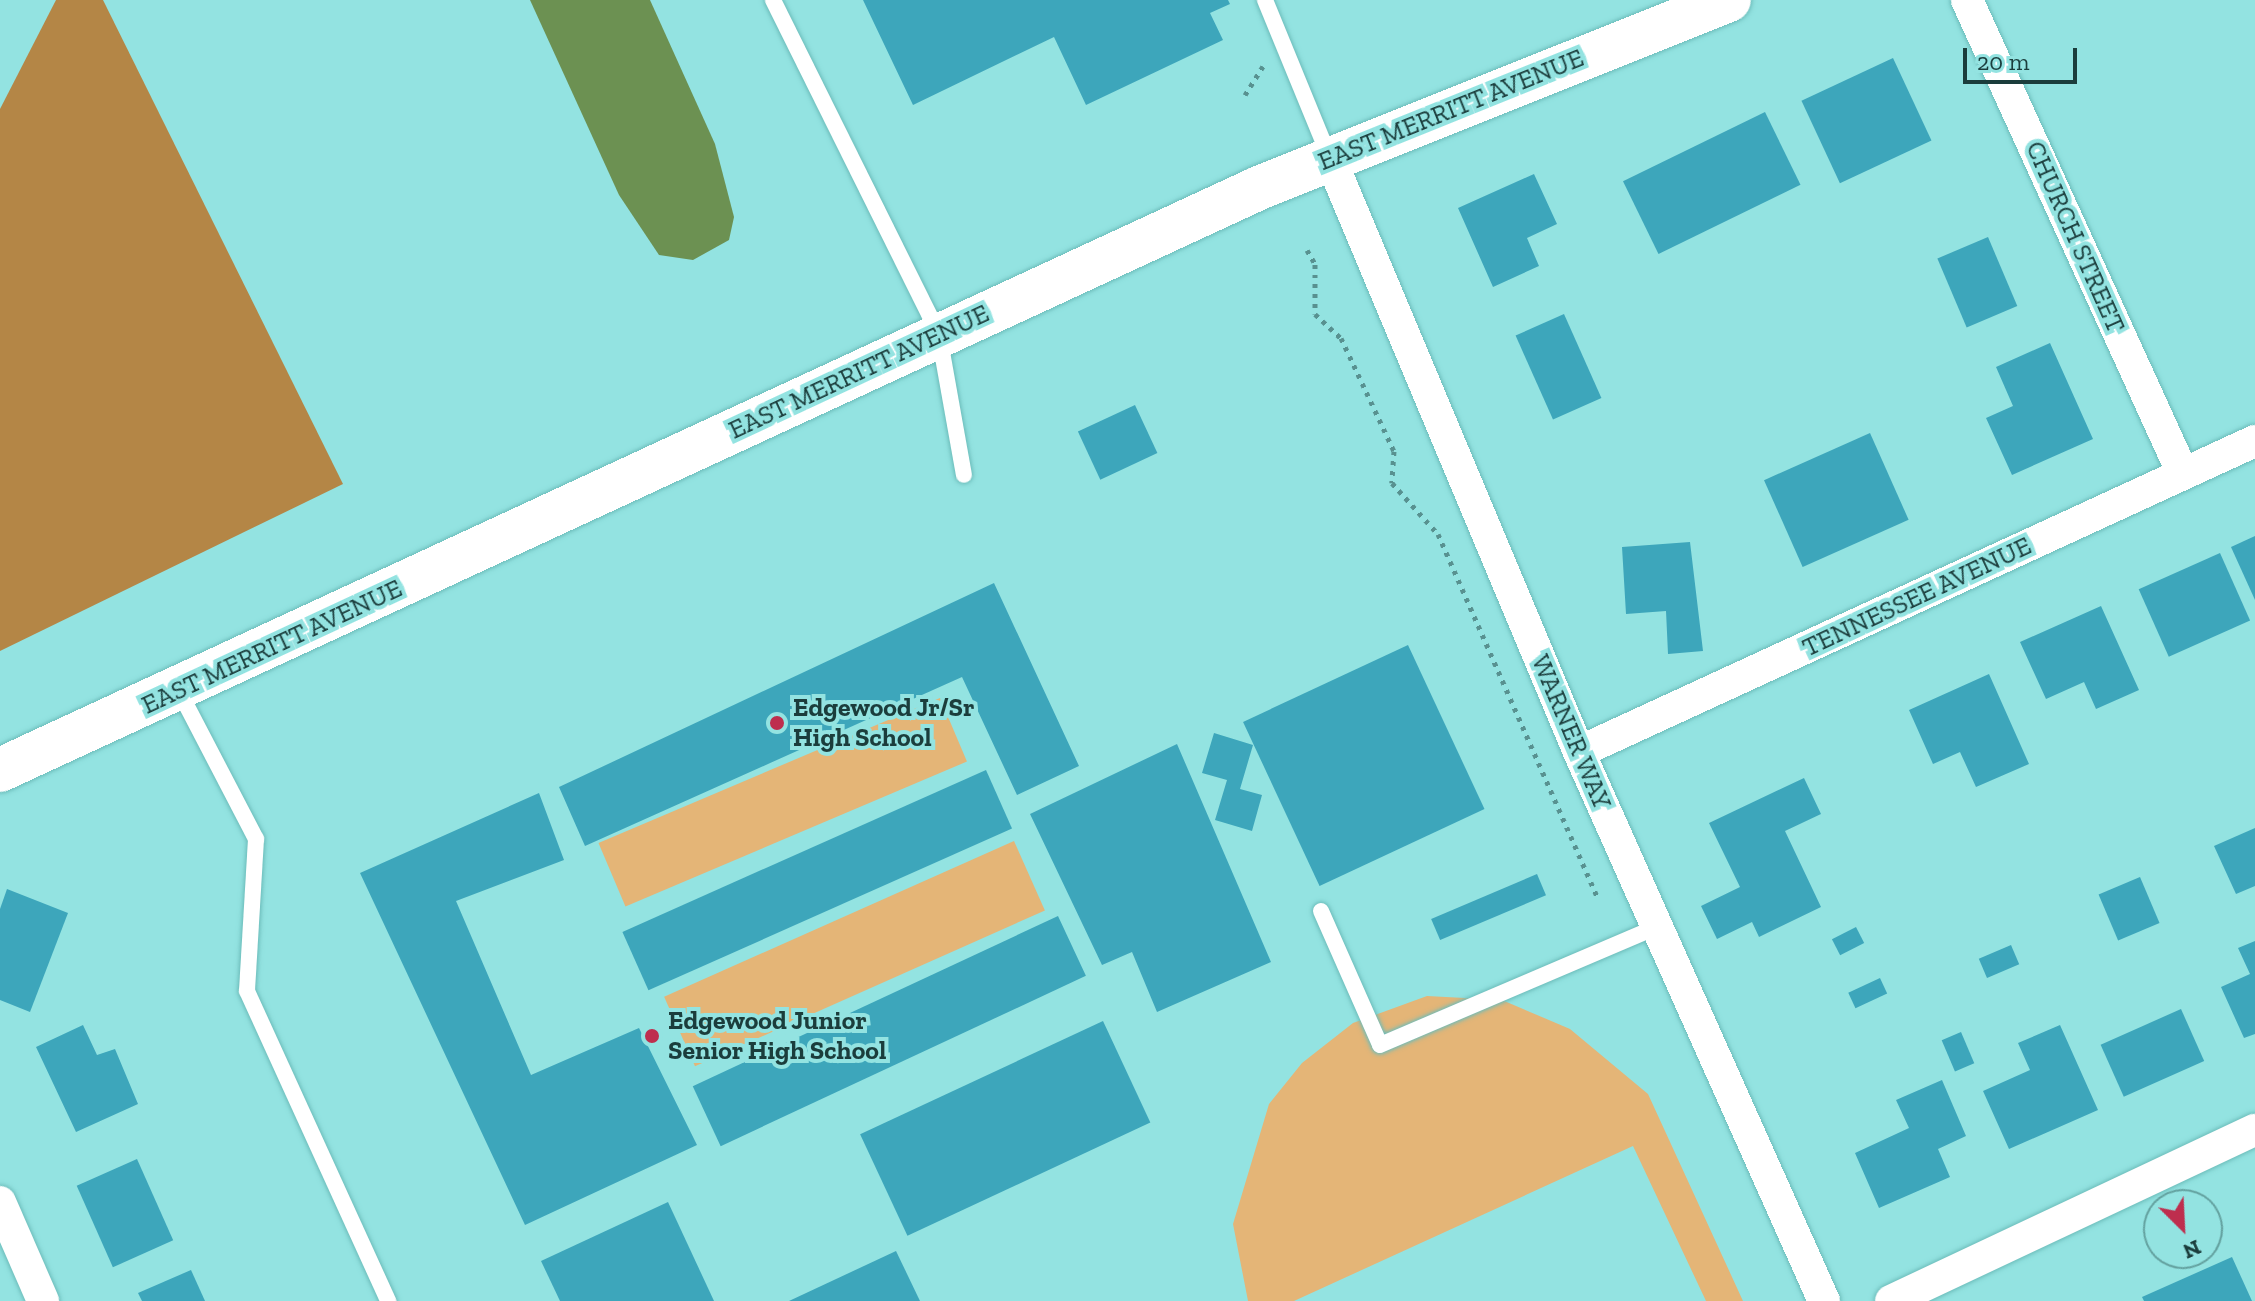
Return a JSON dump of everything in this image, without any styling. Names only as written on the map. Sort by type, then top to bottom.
[{"type":"street","name":"EAST MERRITT AVENUE","points":[[0,770],[179,691],[939,335],[1330,158],[1729,0]]},
{"type":"street","name":"CHURCH STREET","points":[[1967,0],[2183,474]]},
{"type":"street","name":"WARNER WAY","points":[[1330,158],[1579,752],[1824,1301]]},
{"type":"street","name":"TENNESSEE AVENUE","points":[[1579,752],[2255,441]]},
{"type":"street","points":[[1891,1301],[2255,1130]]},
{"type":"street","points":[[0,1202],[43,1301]]},
{"type":"lane","points":[[773,0],[939,335],[964,475]]},
{"type":"lane","points":[[1267,1],[1330,158]]},
{"type":"lane","points":[[179,691],[256,839],[247,991],[388,1301]]},
{"type":"lane","points":[[1321,911],[1380,1045],[1657,927]]},
{"type":"path","points":[[1307,250],[1315,264],[1315,314],[1341,338],[1387,437],[1392,483],[1438,534],[1598,898]]},
{"type":"shaded area","points":[[56,0],[103,0],[343,484],[0,651],[0,109]]},
{"type":"shaded area","points":[[530,0],[650,0],[715,144],[734,217],[729,240],[693,260],[659,255],[619,195]]},
{"type":"shaded area","points":[[940,698],[967,762],[625,906],[598,843]]},
{"type":"shaded area","points":[[1014,841],[1045,910],[695,1066],[664,997]]},
{"type":"shaded area","points":[[1427,996],[1502,1000],[1570,1029],[1648,1094],[1743,1301],[1706,1301],[1633,1146],[1294,1301],[1248,1301],[1233,1224],[1269,1104],[1302,1063],[1353,1023]]},
{"type":"building","points":[[863,0],[1228,0],[1230,4],[1210,13],[1223,40],[1086,105],[1054,37],[913,105]]},
{"type":"building","points":[[1893,58],[1931,140],[1840,183],[1801,101]]},
{"type":"building","points":[[1765,112],[1801,185],[1658,254],[1623,181]]},
{"type":"building","points":[[1534,174],[1557,224],[1527,238],[1539,266],[1493,287],[1458,208]]},
{"type":"building","points":[[1988,237],[2017,306],[1967,328],[1937,258]]},
{"type":"building","points":[[1564,314],[1601,398],[1553,420],[1516,336]]},
{"type":"building","points":[[2050,343],[2093,439],[2012,475],[1986,418],[2013,406],[1996,367]]},
{"type":"building","points":[[1135,405],[1157,453],[1100,480],[1078,432]]},
{"type":"building","points":[[1870,433],[1909,520],[1803,567],[1764,480]]},
{"type":"building","points":[[2255,536],[2255,600],[2231,547]]},
{"type":"building","points":[[1690,542],[1703,651],[1668,654],[1666,611],[1626,614],[1622,547]]},
{"type":"building","points":[[2220,553],[2250,621],[2169,657],[2139,589]]},
{"type":"building","name":"Edgewood Jr/Sr High School","points":[[994,583],[1079,766],[1017,795],[962,677],[585,846],[559,787]]},
{"type":"building","points":[[2101,606],[2139,690],[2096,709],[2084,682],[2046,699],[2020,642]]},
{"type":"building","points":[[1408,645],[1484,809],[1320,886],[1243,722]]},
{"type":"building","points":[[1989,674],[2029,764],[1976,787],[1960,752],[1933,764],[1909,710]]},
{"type":"building","points":[[1214,733],[1253,745],[1240,789],[1262,795],[1252,831],[1215,820],[1227,780],[1202,773]]},
{"type":"building","points":[[1177,744],[1271,962],[1157,1012],[1132,952],[1102,965],[1030,814]]},
{"type":"building","name":"Edgewood Jr/Sr High School","points":[[986,770],[1012,828],[648,990],[622,932]]},
{"type":"building","points":[[1804,778],[1821,814],[1785,831],[1821,907],[1759,937],[1752,922],[1717,939],[1701,906],[1740,887],[1709,823]]},
{"type":"building","points":[[539,793],[564,860],[456,901],[531,1075],[639,1028],[697,1145],[525,1225],[360,873]]},
{"type":"building","points":[[2255,828],[2255,886],[2236,894],[2214,846]]},
{"type":"building","points":[[1537,874],[1546,895],[1440,940],[1431,919]]},
{"type":"building","points":[[2140,877],[2160,923],[2118,941],[2099,895]]},
{"type":"building","points":[[7,889],[68,913],[30,1012],[0,1000],[0,909]]},
{"type":"building","points":[[1058,916],[1086,976],[721,1146],[693,1086]]},
{"type":"building","points":[[1856,927],[1864,943],[1840,955],[1832,939]]},
{"type":"building","points":[[2255,941],[2255,1034],[2244,1038],[2221,987],[2250,974],[2238,948]]},
{"type":"building","points":[[2011,945],[2019,964],[1987,978],[1979,959]]},
{"type":"building","points":[[1880,978],[1887,993],[1855,1008],[1848,993]]},
{"type":"building","points":[[2181,1009],[2204,1061],[2124,1097],[2101,1045]]},
{"type":"building","points":[[1103,1021],[1150,1123],[907,1236],[860,1134]]},
{"type":"building","points":[[83,1025],[97,1055],[115,1049],[138,1104],[76,1132],[36,1047]]},
{"type":"building","points":[[2060,1025],[2098,1110],[2009,1149],[1983,1091],[2030,1070],[2018,1043]]},
{"type":"building","points":[[1961,1032],[1974,1063],[1955,1072],[1942,1040]]},
{"type":"building","points":[[1942,1080],[1966,1136],[1938,1149],[1950,1177],[1879,1208],[1855,1153],[1909,1128],[1896,1100]]},
{"type":"building","points":[[137,1159],[173,1240],[113,1267],[77,1186]]},
{"type":"building","points":[[668,1202],[714,1301],[560,1301],[541,1261]]},
{"type":"building","points":[[896,1251],[920,1301],[789,1301]]},
{"type":"building","points":[[2232,1257],[2252,1301],[2144,1301],[2142,1297],[2205,1269],[2223,1269],[2223,1261]]},
{"type":"building","points":[[191,1270],[205,1301],[142,1301],[138,1293]]},
{"type":"place","name":"Edgewood Jr/Sr High School","points":[[777,723]]},
{"type":"place","name":"Edgewood Junior Senior High School","points":[[652,1036]]}]
